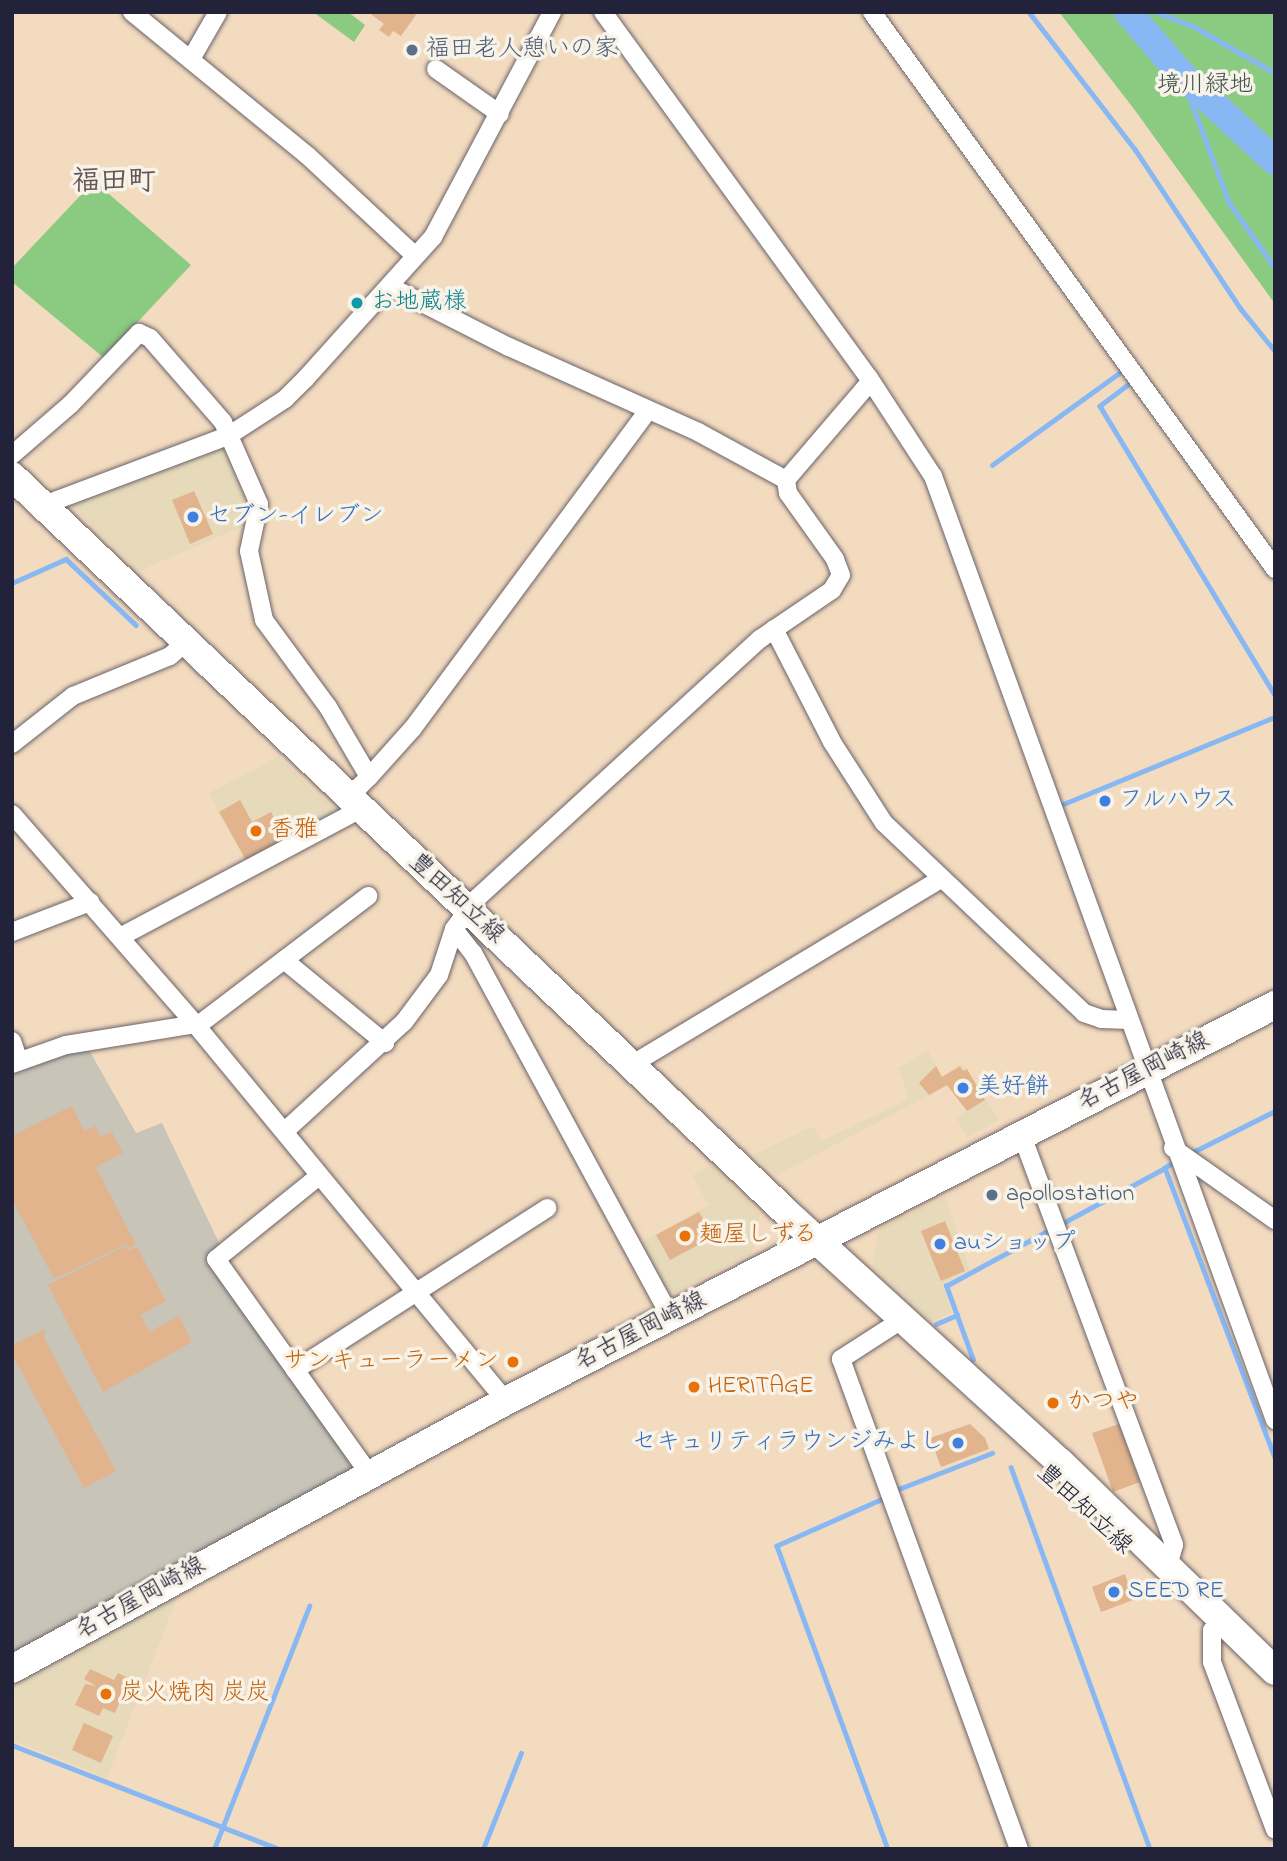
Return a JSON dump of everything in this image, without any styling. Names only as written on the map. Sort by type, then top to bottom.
[{"type":"main road","name":"豊田知立線","points":[[12,476],[354,803],[461,919],[631,1065],[1168,1566],[1275,1671]]},
{"type":"main road","name":"名古屋岡崎線","points":[[12,1669],[506,1401],[1021,1133],[1275,1005]]},
{"type":"main road","name":"豊田知立線","points":[[903,1319],[929,1359],[1212,1630],[1275,1694]]},
{"type":"street","points":[[132,12],[321,168],[414,255]]},
{"type":"street","points":[[191,59],[218,12]]},
{"type":"street","points":[[44,505],[228,436],[285,399],[391,287],[414,255],[433,237],[552,12]]},
{"type":"street","points":[[872,12],[1275,569]]},
{"type":"street","points":[[608,14],[920,450],[946,505],[1173,1148],[1275,1420]]},
{"type":"street","points":[[436,69],[500,114]]},
{"type":"street","points":[[391,287],[647,412],[698,432],[786,480]]},
{"type":"street","points":[[12,455],[70,405],[139,333],[150,338],[223,422],[258,504],[249,551],[264,620],[328,707],[369,777]]},
{"type":"street","points":[[285,1131],[385,1043],[439,975],[461,919],[774,629],[832,590],[841,575],[835,559],[788,493],[786,480],[871,381]]},
{"type":"street","points":[[120,937],[354,803],[369,777],[421,718],[647,412]]},
{"type":"street","points":[[774,629],[860,789],[884,823],[1084,1013],[1101,1019],[1129,1020]]},
{"type":"street","points":[[12,744],[74,696],[170,656],[187,641]]},
{"type":"street","points":[[12,814],[196,1025],[506,1401]]},
{"type":"street","points":[[631,1065],[941,879]]},
{"type":"street","points":[[12,1041],[16,1063],[66,1045],[196,1025],[368,896]]},
{"type":"street","points":[[12,932],[90,902]]},
{"type":"street","points":[[461,919],[473,953],[671,1317]]},
{"type":"street","points":[[284,960],[385,1043]]},
{"type":"street","points":[[1021,1133],[1174,1545],[1168,1566]]},
{"type":"street","points":[[1173,1148],[1275,1220]]},
{"type":"street","points":[[318,1176],[216,1259],[371,1476]]},
{"type":"street","points":[[295,1370],[547,1208]]},
{"type":"street","points":[[903,1319],[841,1359],[1020,1849]]},
{"type":"street","points":[[1212,1630],[1212,1662],[1275,1830]]},
{"type":"shaded area","points":[[227,441],[253,504],[250,523],[139,571],[69,502]]},
{"type":"shaded area","points":[[278,757],[338,813],[247,863],[209,793]]},
{"type":"shaded area","points":[[79,1050],[89,1050],[136,1133],[162,1123],[220,1245],[208,1256],[360,1468],[12,1656],[12,1075]]},
{"type":"shaded area","points":[[928,1051],[942,1077],[960,1066],[966,1068],[999,1120],[968,1137],[956,1118],[967,1111],[947,1086],[777,1175],[753,1155],[813,1126],[821,1141],[905,1101],[908,1094],[898,1068]]},
{"type":"shaded area","points":[[711,1164],[760,1215],[752,1253],[667,1296],[639,1243],[709,1205],[692,1176]]},
{"type":"shaded area","points":[[945,1197],[970,1270],[943,1285],[951,1312],[932,1321],[873,1266],[879,1229]]},
{"type":"shaded area","points":[[168,1596],[176,1600],[107,1778],[12,1740],[12,1679]]},
{"type":"green space","points":[[313,12],[348,12],[365,25],[354,42]]},
{"type":"green space","name":"境川緑地","points":[[1059,12],[1275,14],[1275,304],[1134,109]]},
{"type":"green space","points":[[94,181],[191,265],[104,358],[12,282],[12,268]]},
{"type":"building","points":[[368,12],[412,12],[416,15],[401,36],[393,31],[389,37],[379,30],[384,24]]},
{"type":"building","name":"セブン-イレブン","points":[[194,491],[213,534],[190,544],[172,500]]},
{"type":"building","name":"香雅","points":[[240,800],[252,822],[271,812],[286,840],[247,862],[219,812]]},
{"type":"building","name":"美好餅","points":[[936,1066],[942,1077],[960,1066],[963,1071],[967,1069],[985,1100],[967,1111],[947,1085],[929,1095],[919,1083]]},
{"type":"building","points":[[72,1106],[84,1131],[96,1126],[100,1136],[112,1132],[123,1153],[96,1167],[136,1245],[129,1248],[126,1244],[54,1279],[12,1199],[12,1136]]},
{"type":"building","name":"麺屋しずる","points":[[699,1212],[713,1237],[670,1260],[656,1235]]},
{"type":"building","name":"auショップ","points":[[945,1221],[965,1271],[941,1281],[921,1231]]},
{"type":"building","points":[[125,1246],[128,1250],[137,1247],[166,1301],[141,1315],[149,1332],[179,1316],[192,1342],[103,1392],[48,1285]]},
{"type":"building","points":[[45,1329],[44,1338],[116,1471],[84,1488],[12,1354],[12,1345]]},
{"type":"building","points":[[970,1424],[985,1438],[989,1449],[941,1467],[930,1438]]},
{"type":"building","points":[[1119,1424],[1140,1482],[1113,1492],[1092,1433]]},
{"type":"building","points":[[1125,1574],[1133,1600],[1101,1612],[1092,1587]]},
{"type":"building","name":"炭火焼肉 炭炭","points":[[90,1669],[114,1680],[118,1673],[138,1683],[128,1704],[120,1701],[115,1713],[103,1708],[99,1716],[75,1705],[85,1684],[96,1686],[84,1679]]},
{"type":"building","points":[[84,1723],[113,1736],[101,1763],[72,1750]]},
{"type":"waterway","points":[[1029,12],[1135,149],[1241,309],[1275,351]]},
{"type":"waterway","points":[[1128,12],[1181,74],[1275,161]]},
{"type":"waterway","points":[[1156,12],[1195,27],[1275,73]]},
{"type":"waterway","points":[[1181,74],[1229,202],[1275,268]]},
{"type":"waterway","points":[[992,465],[1123,370]]},
{"type":"waterway","points":[[1132,382],[1100,406],[1275,695]]},
{"type":"waterway","points":[[12,583],[66,559],[136,625]]},
{"type":"waterway","points":[[1061,805],[1275,717]]},
{"type":"waterway","points":[[1191,1153],[1275,1111]]},
{"type":"waterway","points":[[1177,1161],[1165,1168],[1275,1458]]},
{"type":"waterway","points":[[1061,1224],[1165,1168]]},
{"type":"waterway","points":[[973,1360],[946,1286],[1053,1228]]},
{"type":"waterway","points":[[936,1324],[957,1315]]},
{"type":"waterway","points":[[896,1490],[992,1453]]},
{"type":"waterway","points":[[1011,1467],[1150,1849]]},
{"type":"waterway","points":[[883,1499],[777,1546],[888,1849]]},
{"type":"waterway","points":[[214,1849],[309,1606]]},
{"type":"waterway","points":[[12,1745],[279,1849]]},
{"type":"waterway","points":[[483,1849],[521,1753]]},
{"type":"place","name":"福田老人憩いの家","points":[[412,50]]},
{"type":"place","name":"お地蔵様","points":[[357,303]]},
{"type":"place","name":"セブン-イレブン","points":[[193,517]]},
{"type":"place","name":"フルハウス","points":[[1105,801]]},
{"type":"place","name":"香雅","points":[[256,831]]},
{"type":"place","name":"美好餅","points":[[963,1088]]},
{"type":"place","name":"apollostation","points":[[992,1195]]},
{"type":"place","name":"麺屋しずる","points":[[685,1236]]},
{"type":"place","name":"auショップ","points":[[940,1244]]},
{"type":"place","name":"サンキューラーメン","points":[[513,1362]]},
{"type":"place","name":"HERITAGE","points":[[694,1387]]},
{"type":"place","name":"かつや","points":[[1053,1403]]},
{"type":"place","name":"セキュリティラウンジみよし","points":[[958,1443]]},
{"type":"place","name":"SEED RE","points":[[1114,1592]]},
{"type":"place","name":"炭火焼肉 炭炭","points":[[106,1694]]},
{"type":"district","name":"福田町","points":[[114,183]]}]
